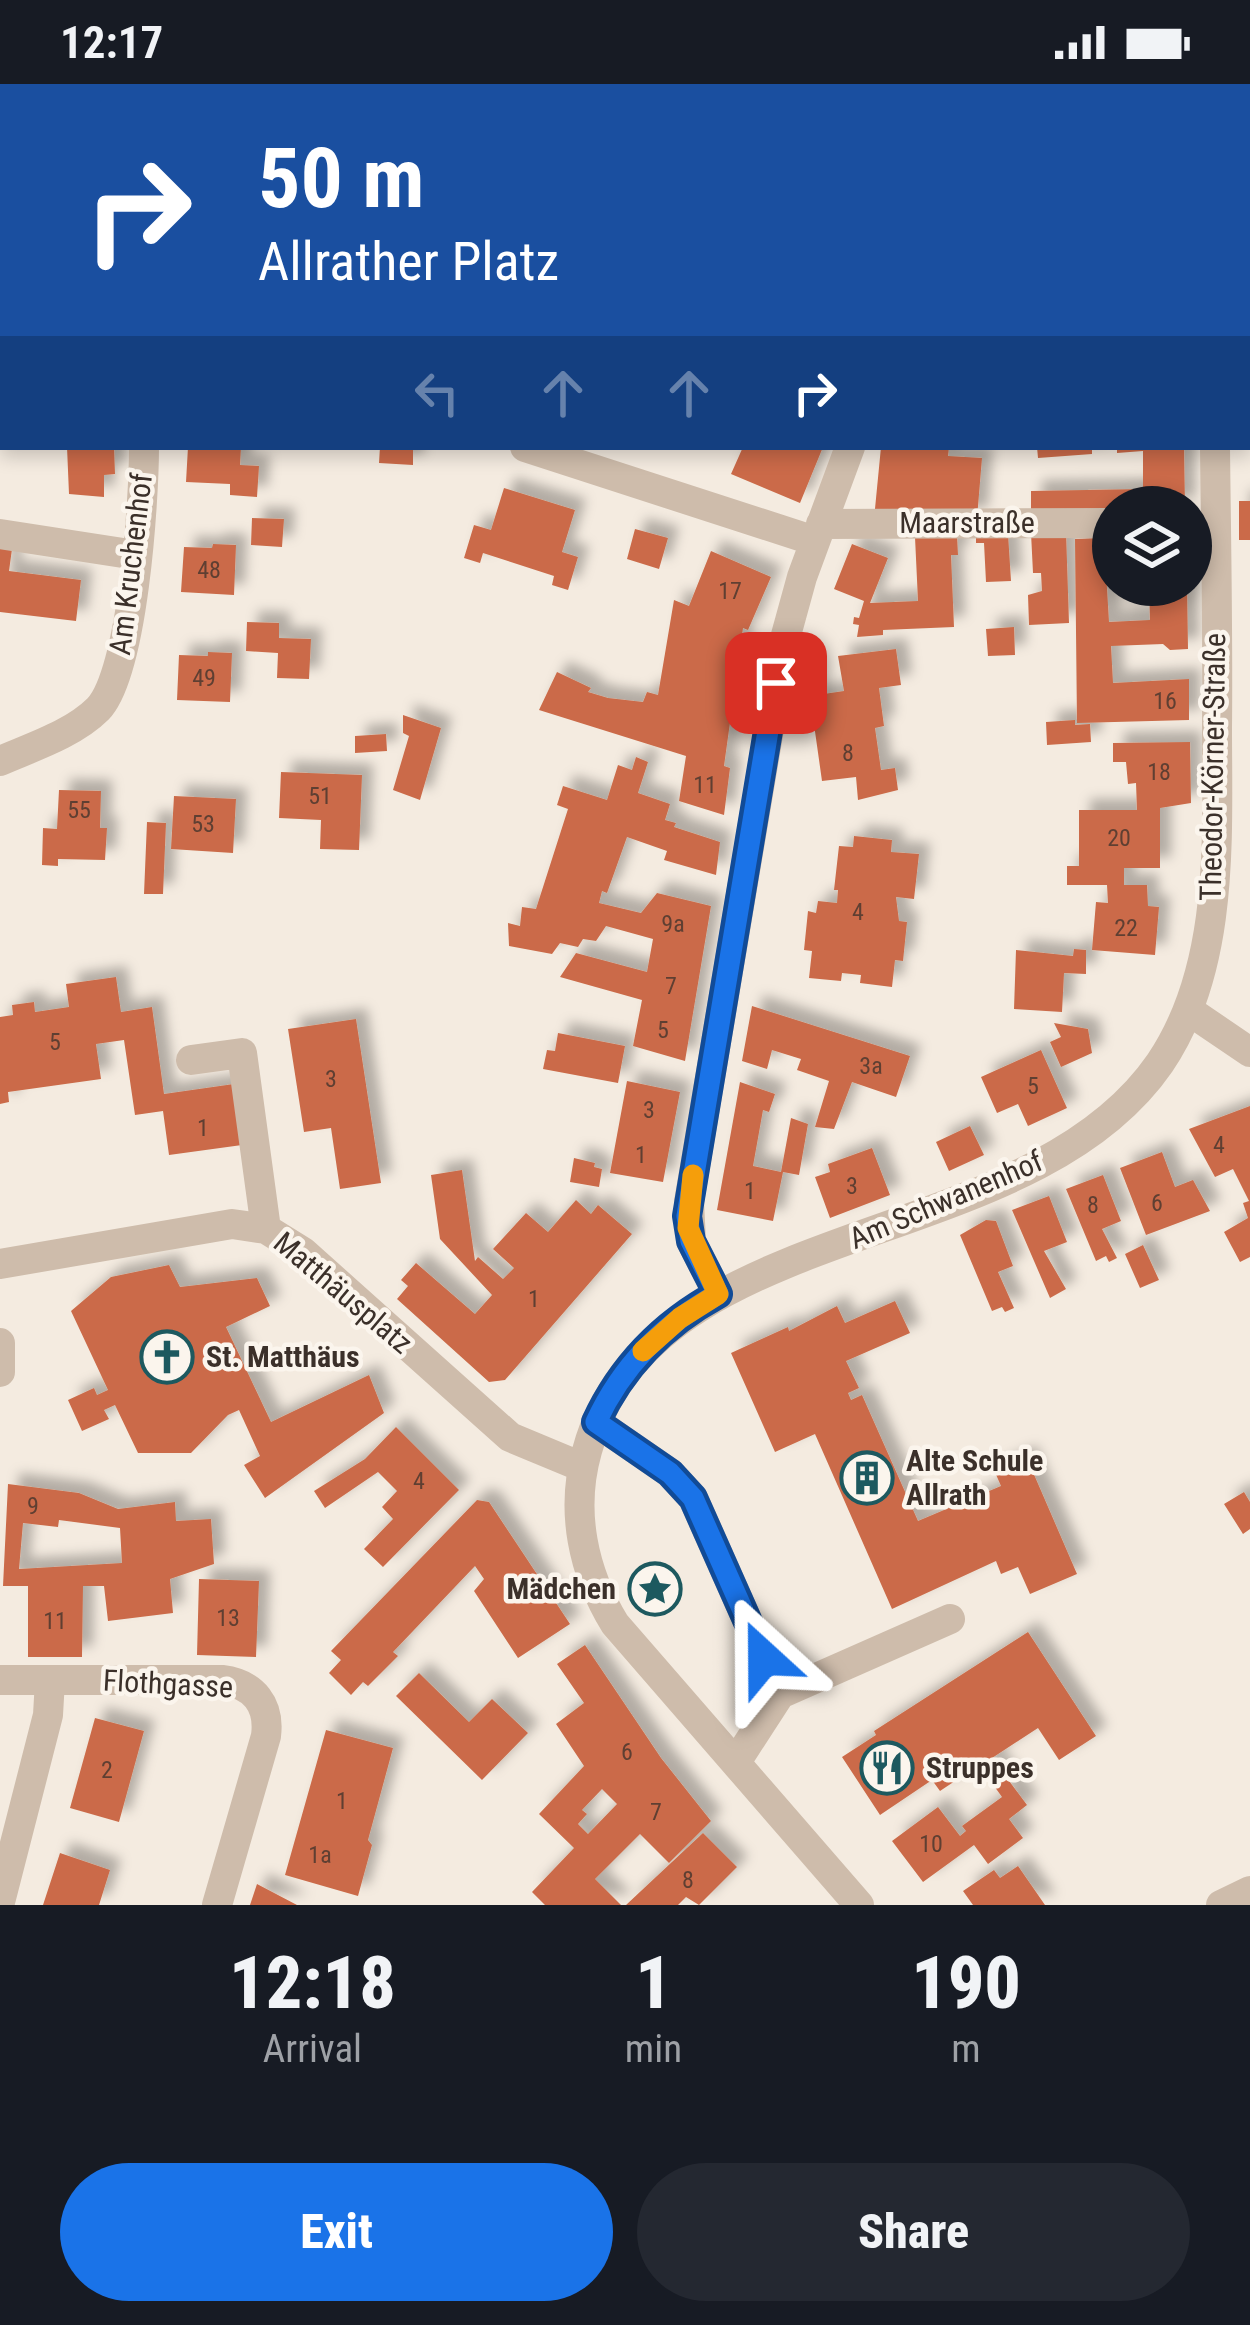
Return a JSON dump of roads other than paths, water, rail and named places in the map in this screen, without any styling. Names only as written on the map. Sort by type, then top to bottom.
[{"type":"street","name":"Am Kruchenhof","points":[[0,760],[76,725],[109,693],[136,555],[144,450]]},
{"type":"street","points":[[535,450],[818,533]]},
{"type":"street","points":[[718,1294],[691,1241],[687,1216],[780,664],[818,533],[849,450]]},
{"type":"street","name":"Theodor-Körner-Straße","points":[[1209,486],[1215,450]]},
{"type":"street","name":"Maarstraße","points":[[818,533],[1092,523]]},
{"type":"street","points":[[0,533],[136,555]]},
{"type":"street","name":"Theodor-Körner-Straße","points":[[1188,1010],[1207,937],[1216,841],[1206,606]]},
{"type":"street","points":[[1188,1010],[1250,1052]]},
{"type":"street","name":"Am Schwanenhof","points":[[859,1905],[627,1641],[604,1607],[582,1542],[579,1503],[582,1467],[596,1422],[635,1359],[680,1318],[718,1294],[976,1192],[1070,1146],[1145,1082],[1188,1010]]},
{"type":"street","points":[[190,1060],[242,1053],[266,1229]]},
{"type":"street","name":"Matthäusplatz","points":[[0,1264],[221,1225],[266,1229],[303,1252],[510,1437],[582,1467]]},
{"type":"street","points":[[0,1343],[0,1372]]},
{"type":"street","points":[[596,1422],[670,1473],[693,1498],[780,1694]]},
{"type":"street","points":[[736,1762],[780,1694],[950,1619]]},
{"type":"street","name":"Flothgasse","points":[[0,1680],[230,1681],[252,1690],[268,1717],[266,1736],[217,1905]]},
{"type":"street","points":[[0,1902],[48,1715],[50,1680]]},
{"type":"street","points":[[1221,1905],[1250,1891]]},
{"type":"place","name":"St. Matthäus","points":[[167,1357]]},
{"type":"place","name":"Alte Schule Allrath","points":[[867,1478]]},
{"type":"place","name":"Mädchen","points":[[655,1589]]},
{"type":"place","name":"Struppes","points":[[887,1768]]}]
